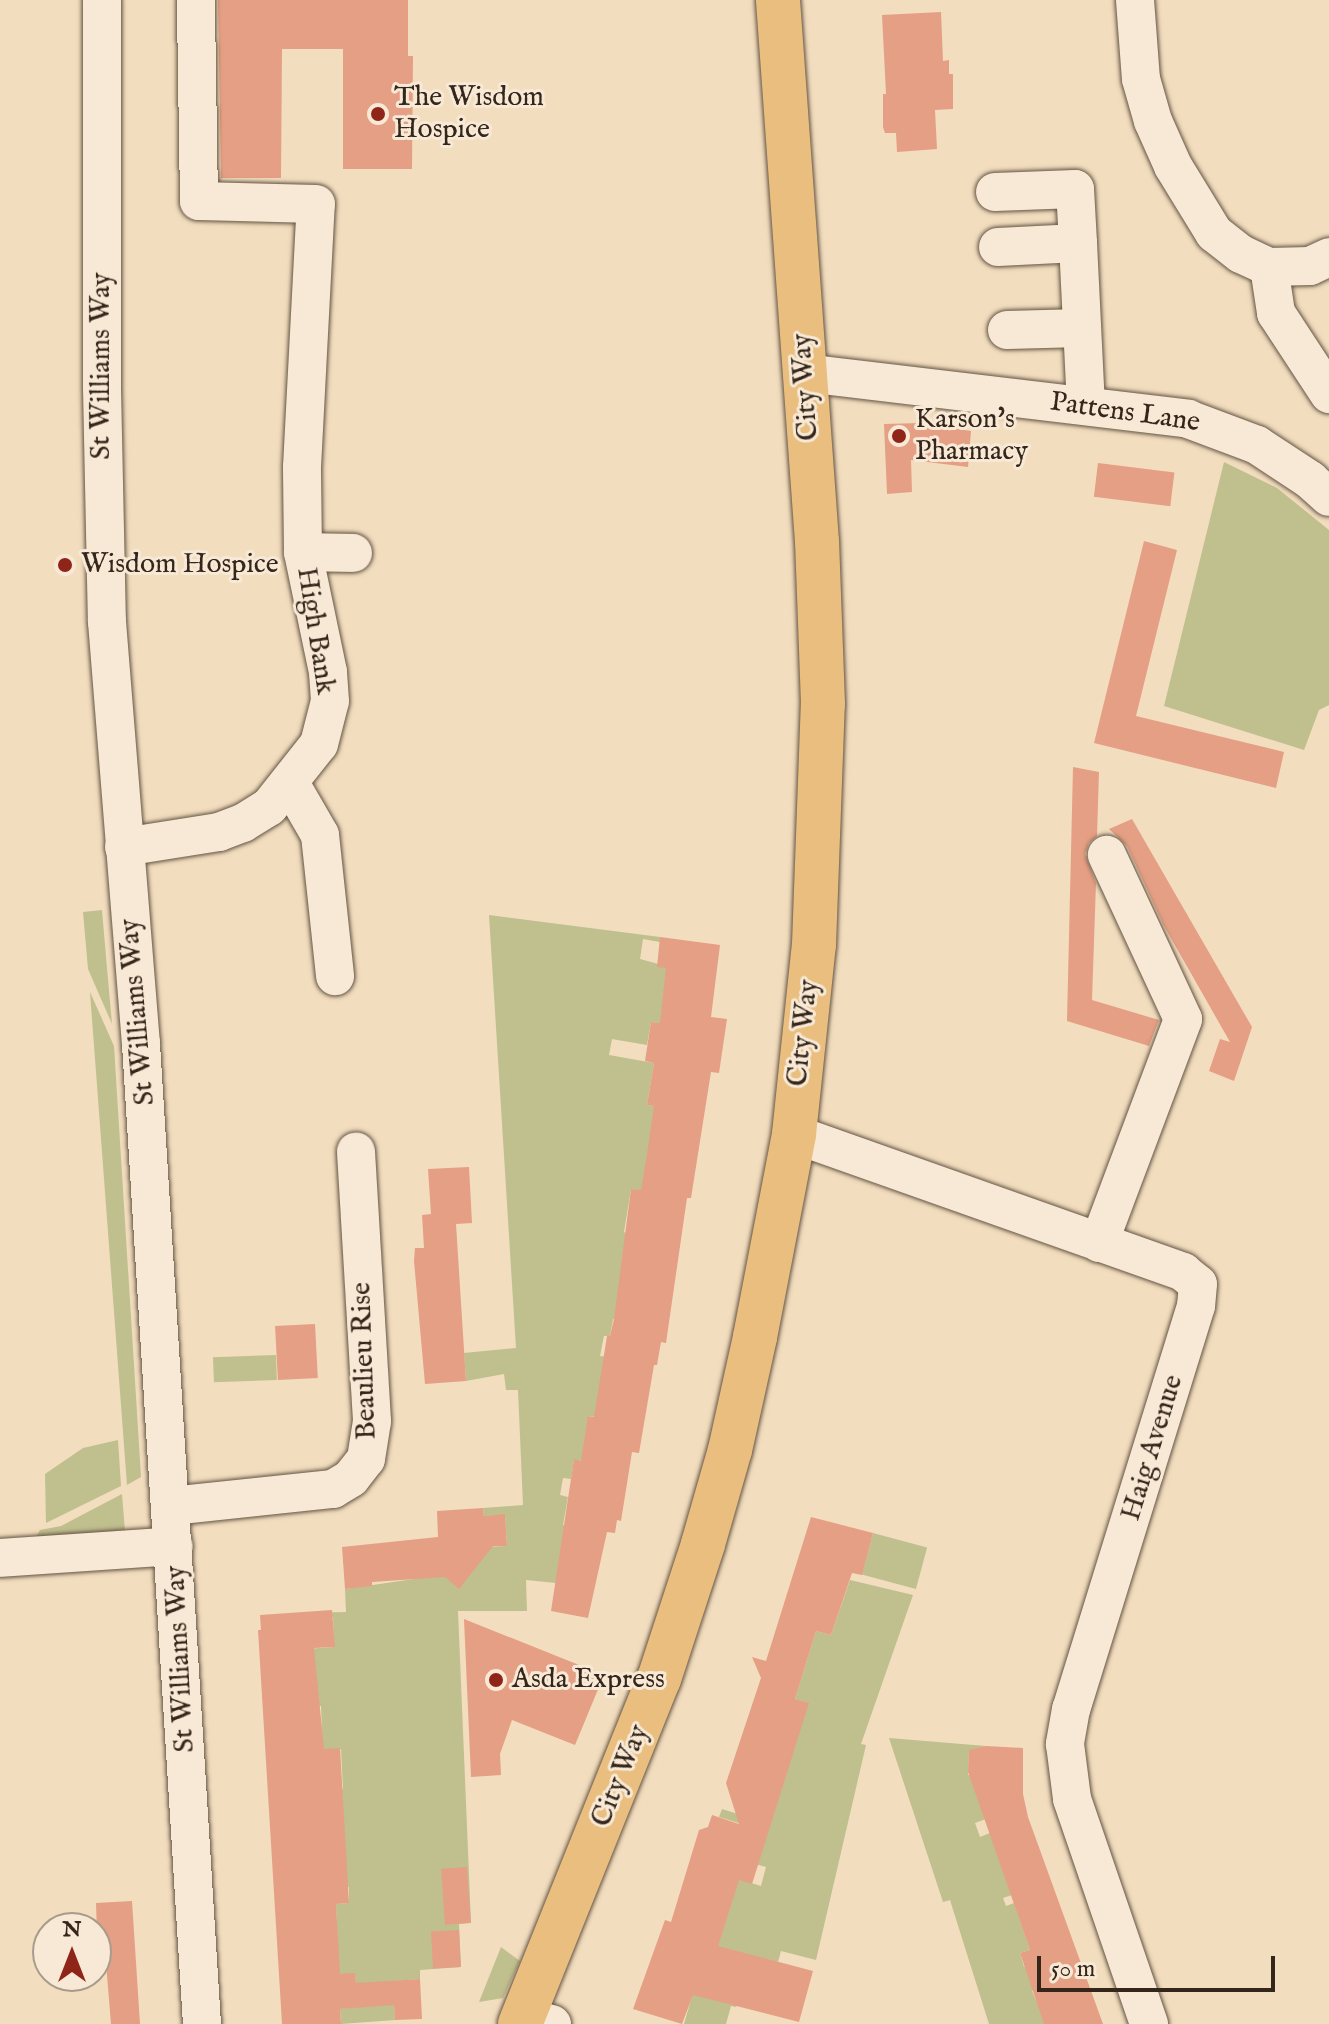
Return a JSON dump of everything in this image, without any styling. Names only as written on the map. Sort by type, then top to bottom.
[{"type":"main road","name":"City Way","points":[[531,2022],[659,1679],[703,1544],[730,1450],[761,1313],[794,1134],[814,945],[822,807],[823,704],[818,571],[778,0]]},
{"type":"street","name":"St Williams Way","points":[[102,0],[103,537],[111,700],[141,1044],[202,2024]]},
{"type":"street","name":"High Bank","points":[[124,847],[184,839],[230,828],[269,807],[319,744],[330,701],[328,672],[303,552],[302,467],[316,204],[199,201],[196,0]]},
{"type":"street","points":[[1135,0],[1141,79],[1173,166],[1214,233],[1241,254],[1269,267],[1310,266],[1329,257]]},
{"type":"street","points":[[995,192],[1075,189],[1086,405]]},
{"type":"street","points":[[998,247],[1078,243]]},
{"type":"street","points":[[1269,267],[1276,313],[1329,394]]},
{"type":"street","points":[[1007,330],[1082,328]]},
{"type":"street","name":"Pattens Lane","points":[[805,373],[1188,419],[1218,427],[1285,461],[1329,497]]},
{"type":"street","points":[[303,552],[353,553]]},
{"type":"street","points":[[290,783],[320,835],[335,976]]},
{"type":"street","points":[[1099,1243],[1183,1019],[1107,855]]},
{"type":"street","name":"Haig Avenue","points":[[794,1134],[1183,1272],[1199,1287],[1135,1509],[1071,1709],[1065,1744],[1072,1799],[1149,2024]]},
{"type":"street","name":"Beaulieu Rise","points":[[171,1506],[333,1489],[351,1478],[366,1459],[372,1421],[356,1151]]},
{"type":"street","points":[[0,1558],[174,1546]]},
{"type":"shaded area","points":[[1224,462],[1277,488],[1329,530],[1329,705],[1319,710],[1304,750],[1164,706]]},
{"type":"shaded area","points":[[102,910],[112,1024],[88,969],[83,912]]},
{"type":"shaded area","points":[[489,915],[660,937],[660,942],[643,939],[640,959],[677,969],[671,1025],[651,1022],[647,1045],[612,1039],[609,1055],[654,1063],[647,1105],[668,1108],[655,1193],[631,1189],[624,1232],[628,1234],[621,1321],[613,1319],[610,1336],[604,1336],[600,1356],[616,1358],[605,1418],[588,1416],[605,1464],[574,1460],[571,1479],[563,1478],[560,1495],[568,1497],[563,1525],[589,1529],[556,1583],[526,1580],[527,1611],[458,1611],[471,1923],[459,1924],[461,1967],[420,1970],[420,1979],[393,1981],[395,2020],[341,2024],[340,2009],[357,2007],[355,1974],[339,1975],[336,1904],[349,1903],[349,1887],[320,1888],[316,1792],[343,1789],[341,1749],[269,1752],[308,1731],[322,1730],[321,1706],[308,1706],[291,1650],[334,1647],[333,1617],[301,1613],[346,1612],[345,1589],[414,1579],[412,1551],[451,1581],[479,1547],[507,1546],[505,1515],[484,1516],[483,1508],[523,1505],[518,1390],[506,1390],[504,1374],[466,1381],[464,1353],[516,1348]]},
{"type":"shaded area","points":[[90,992],[114,1046],[141,1477],[127,1485]]},
{"type":"shaded area","points":[[276,1355],[277,1380],[214,1382],[213,1357]]},
{"type":"shaded area","points":[[118,1440],[121,1486],[46,1523],[45,1474],[83,1448]]},
{"type":"shaded area","points":[[122,1494],[125,1531],[36,1537],[40,1530],[61,1526]]},
{"type":"shaded area","points":[[873,1533],[927,1547],[916,1589],[862,1575]]},
{"type":"shaded area","points":[[850,1580],[913,1595],[861,1744],[866,1745],[816,1960],[781,1951],[778,1962],[750,1955],[736,2007],[731,2006],[726,2024],[684,2024],[698,1976],[684,1926],[673,1916],[722,1931],[698,1867],[761,1886],[766,1867],[749,1862],[742,1824],[719,1817],[722,1809],[770,1824],[808,1703],[795,1699],[816,1631],[831,1635]]},
{"type":"shaded area","points":[[889,1738],[986,1746],[969,1751],[968,1775],[986,1776],[986,1819],[975,1823],[980,1837],[990,1833],[1012,1895],[1003,1898],[1006,1906],[1014,1903],[1030,1950],[1020,1953],[1024,1967],[1075,1950],[1077,1952],[1038,1967],[1046,1986],[1032,1991],[1046,2024],[989,2024],[950,1900],[943,1902]]},
{"type":"shaded area","points":[[501,1947],[520,1961],[503,1998],[479,2002]]},
{"type":"building","name":"The Wisdom Hospice","points":[[218,0],[408,0],[408,56],[413,56],[412,169],[343,169],[343,49],[282,49],[281,178],[221,178]]},
{"type":"building","points":[[941,12],[943,61],[949,60],[949,74],[953,74],[953,109],[935,110],[937,149],[897,152],[896,133],[885,133],[883,127],[883,94],[886,94],[882,15]]},
{"type":"building","points":[[921,423],[971,431],[968,467],[911,460],[912,492],[887,494],[884,424]]},
{"type":"building","points":[[1098,463],[1174,472],[1170,506],[1094,497]]},
{"type":"building","points":[[1144,541],[1177,550],[1136,716],[1284,752],[1276,788],[1094,743]]},
{"type":"building","points":[[1073,767],[1099,772],[1097,836],[1089,843],[1085,854],[1096,883],[1092,1000],[1159,1020],[1149,1046],[1067,1021]]},
{"type":"building","points":[[1132,819],[1252,1027],[1234,1081],[1209,1071],[1220,1039],[1230,1042],[1164,926],[1127,846],[1109,829]]},
{"type":"building","points":[[660,937],[720,945],[711,1017],[727,1019],[719,1073],[711,1072],[691,1198],[687,1198],[666,1343],[661,1342],[657,1365],[654,1365],[639,1453],[632,1452],[621,1521],[617,1520],[615,1533],[607,1532],[588,1618],[551,1611],[574,1459],[581,1461],[588,1416],[594,1417],[607,1336],[610,1336],[614,1319],[631,1189],[641,1190],[648,1148],[654,1106],[647,1105],[654,1063],[645,1061],[651,1022],[660,1023],[666,968],[657,967]]},
{"type":"building","points":[[469,1167],[472,1223],[456,1224],[466,1381],[425,1384],[414,1261],[415,1248],[424,1248],[422,1215],[431,1214],[428,1169]]},
{"type":"building","points":[[315,1324],[318,1378],[278,1380],[275,1326]]},
{"type":"building","points":[[483,1508],[484,1516],[505,1514],[507,1546],[493,1546],[459,1589],[445,1577],[372,1582],[372,1586],[345,1589],[342,1547],[438,1537],[437,1511]]},
{"type":"building","points":[[811,1517],[873,1533],[862,1575],[852,1573],[831,1635],[816,1631],[795,1699],[809,1703],[752,1884],[739,1880],[718,1946],[813,1971],[799,2022],[693,1995],[682,2024],[633,2009],[665,1920],[671,1922],[699,1830],[708,1827],[712,1815],[739,1824],[726,1783],[761,1678],[752,1657],[766,1661]]},
{"type":"building","points":[[332,1610],[335,1647],[314,1648],[324,1749],[340,1748],[349,1903],[336,1904],[340,1974],[355,1973],[356,1983],[420,1979],[422,2019],[395,2020],[394,2005],[340,2009],[341,2024],[282,2024],[258,1630],[261,1630],[260,1615]]},
{"type":"building","points":[[464,1619],[604,1675],[575,1745],[512,1720],[500,1754],[501,1775],[471,1777]]},
{"type":"building","points":[[986,1746],[1023,1748],[1023,1794],[1028,1817],[1103,2024],[1044,2024],[1020,1953],[1030,1950],[968,1772],[969,1750]]},
{"type":"building","points":[[467,1867],[471,1923],[445,1925],[441,1869]]},
{"type":"building","points":[[132,1901],[140,2024],[111,2024],[108,1992],[112,1992],[112,1912],[96,1912],[96,1903]]},
{"type":"building","points":[[459,1930],[461,1967],[433,1968],[431,1931]]},
{"type":"place","name":"The Wisdom Hospice","points":[[378,114]]},
{"type":"place","name":"Karson's Pharmacy","points":[[899,436]]},
{"type":"place","name":"Wisdom Hospice","points":[[65,565]]},
{"type":"place","name":"Asda Express","points":[[496,1680]]}]
